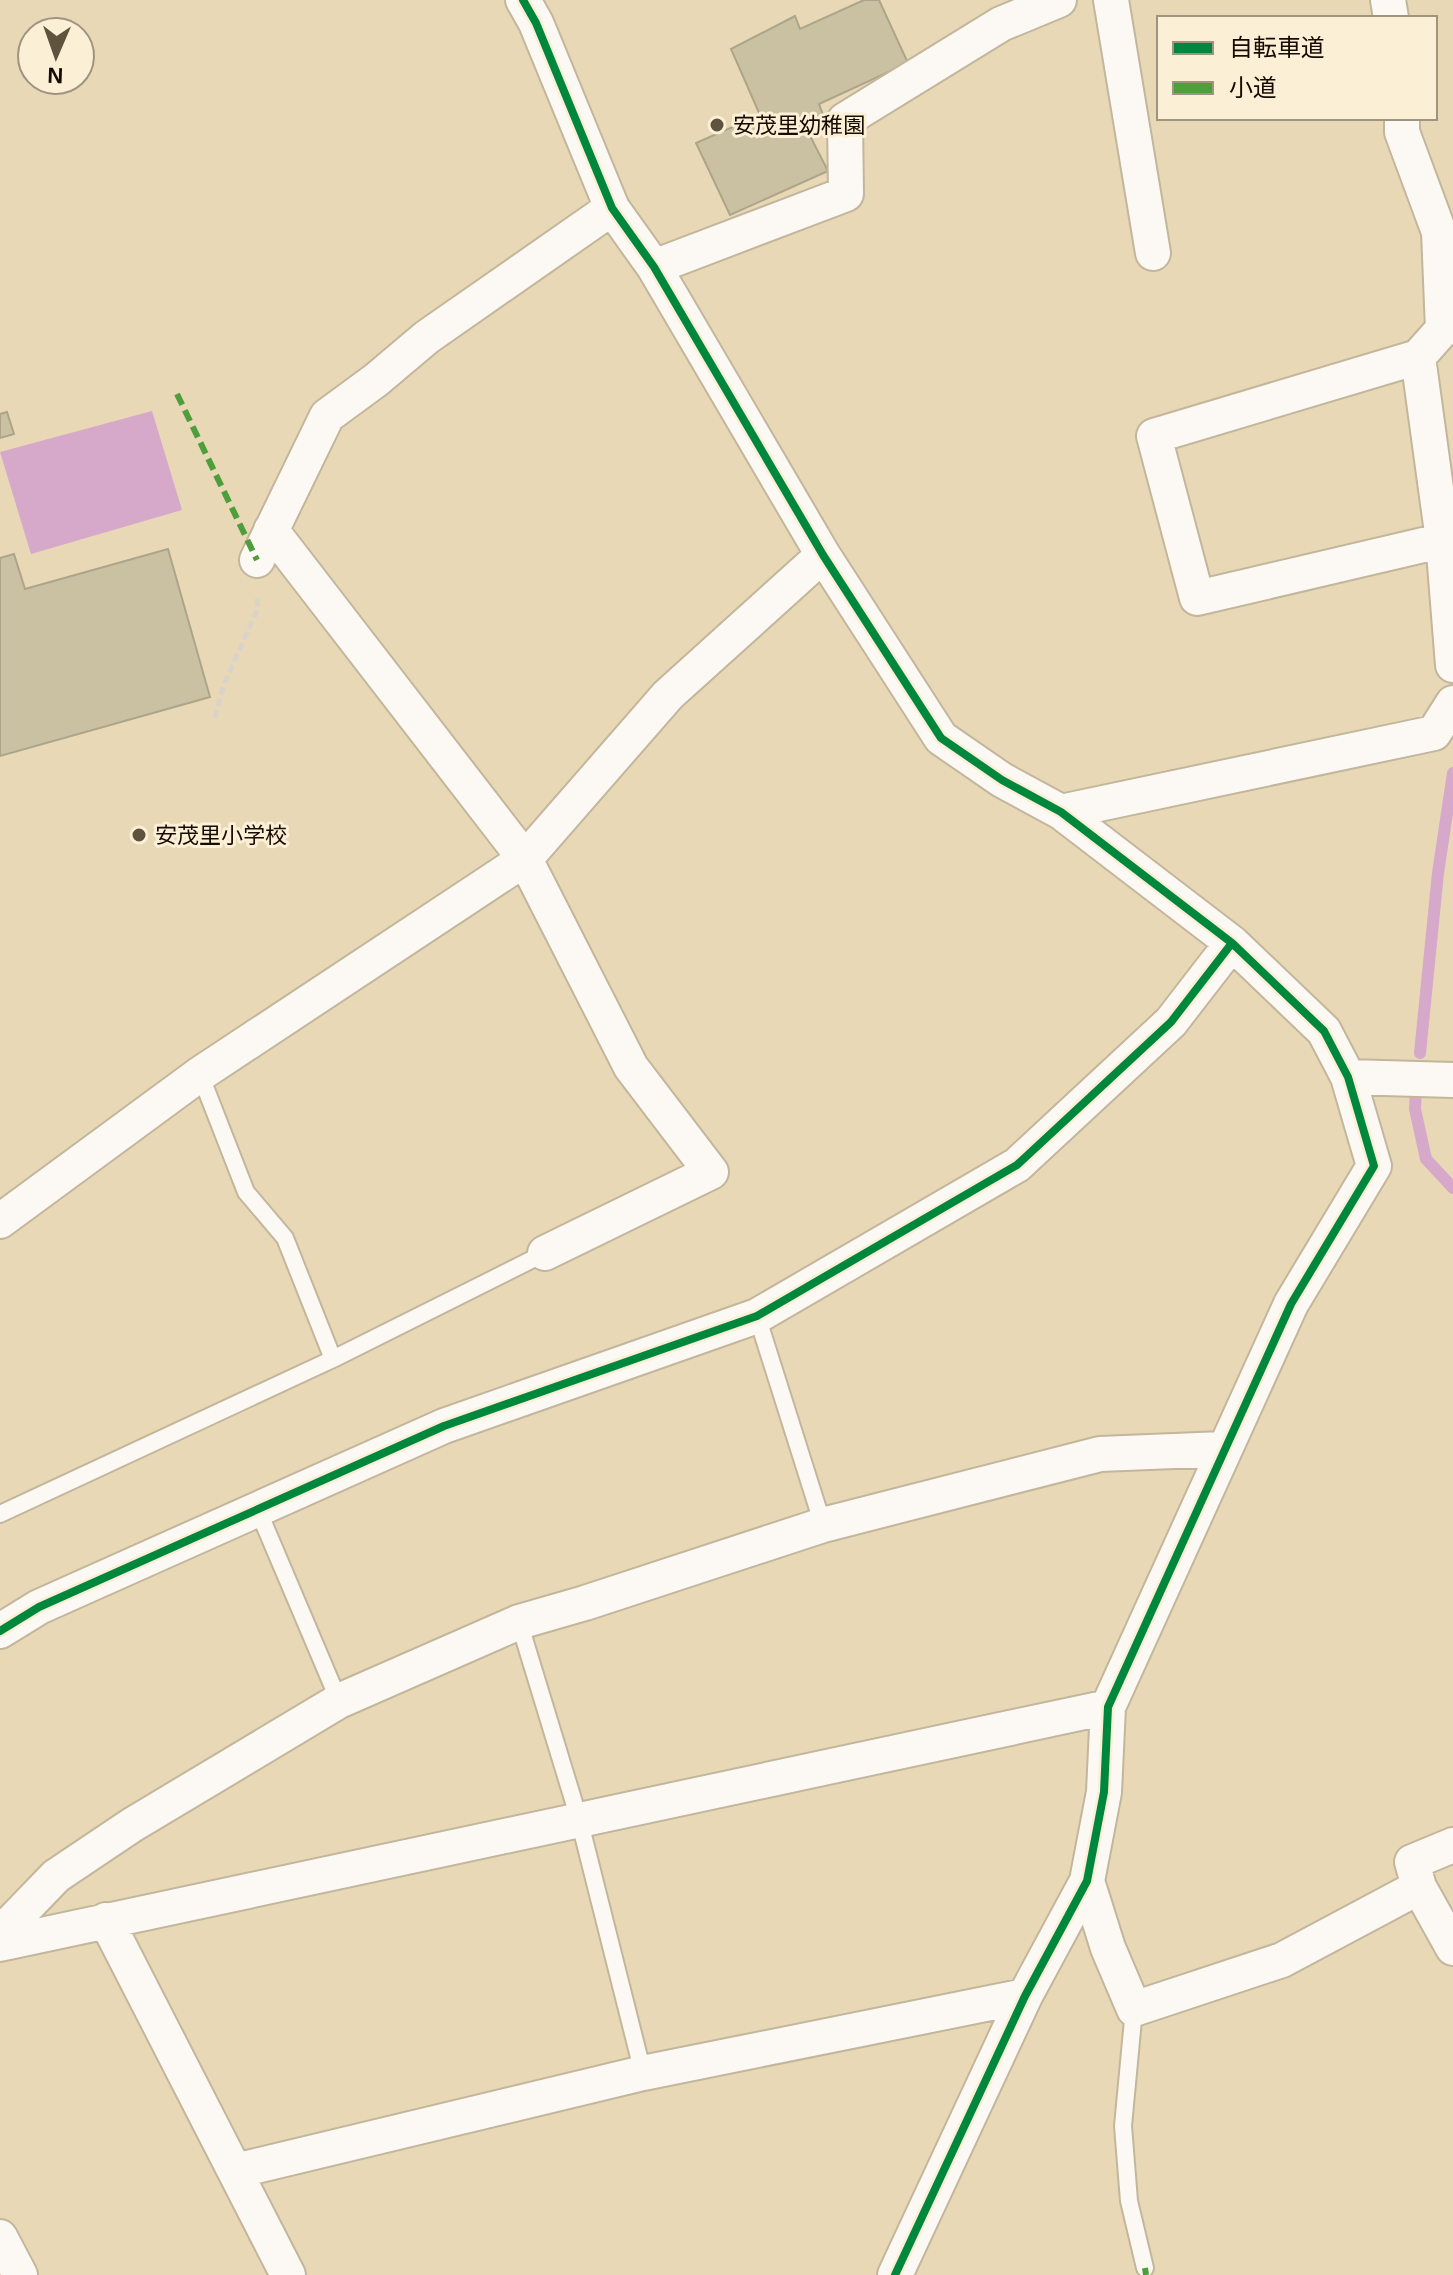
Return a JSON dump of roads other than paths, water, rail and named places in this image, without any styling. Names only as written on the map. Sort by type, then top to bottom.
[{"type":"street","points":[[523,0],[536,23],[612,208],[654,267],[823,555],[941,738],[1002,780],[1061,812],[1232,943],[1324,1031],[1348,1077],[1374,1166],[1291,1304],[1108,1707],[1104,1792],[1087,1881],[1025,1996],[895,2275]]},
{"type":"street","points":[[654,267],[846,194],[845,120],[1001,24],[1059,0]]},
{"type":"street","points":[[1111,0],[1153,253]]},
{"type":"street","points":[[1402,120],[1402,132],[1439,232],[1448,328],[1418,357],[1154,436],[1197,598],[1448,539]]},
{"type":"street","points":[[545,1253],[711,1172],[631,1067],[525,859],[264,545],[327,416],[427,337],[612,208]]},
{"type":"street","points":[[1418,357],[1448,539],[1453,665]]},
{"type":"street","points":[[0,1221],[200,1074],[525,859],[668,695],[823,555]]},
{"type":"street","points":[[1061,812],[1434,733],[1453,703]]},
{"type":"street","points":[[0,1631],[39,1607],[444,1426],[757,1316],[1017,1165],[1171,1022],[1232,943]]},
{"type":"street","points":[[1348,1077],[1453,1080]]},
{"type":"street","points":[[0,1934],[56,1876],[132,1825],[339,1701],[519,1622],[823,1525],[1100,1454],[1223,1449]]},
{"type":"street","points":[[0,1944],[1108,1707]]},
{"type":"street","points":[[1453,1845],[1412,1862],[1419,1887],[1453,1948]]},
{"type":"street","points":[[1087,1881],[1108,1948],[1134,2009],[1282,1960],[1419,1887]]},
{"type":"street","points":[[106,1920],[288,2275]]},
{"type":"street","points":[[235,2171],[643,2073],[1025,1996]]},
{"type":"street","points":[[0,2237],[20,2275]]},
{"type":"lane","points":[[200,1074],[246,1192],[285,1238],[333,1359]]},
{"type":"lane","points":[[0,1514],[333,1359],[545,1253]]},
{"type":"lane","points":[[757,1316],[823,1525]]},
{"type":"lane","points":[[258,1510],[339,1701]]},
{"type":"lane","points":[[519,1622],[579,1819],[643,2073]]},
{"type":"lane","points":[[1134,2009],[1123,2126],[1129,2201],[1145,2268]]},
{"type":"waterway","points":[[1420,1053],[1438,873],[1453,773]]},
{"type":"waterway","points":[[1416,1089],[1415,1109],[1426,1159],[1453,1188]]},
{"type":"place","name":"安茂里幼稚園","points":[[717,125]]},
{"type":"place","name":"安茂里小学校","points":[[139,835]]}]
